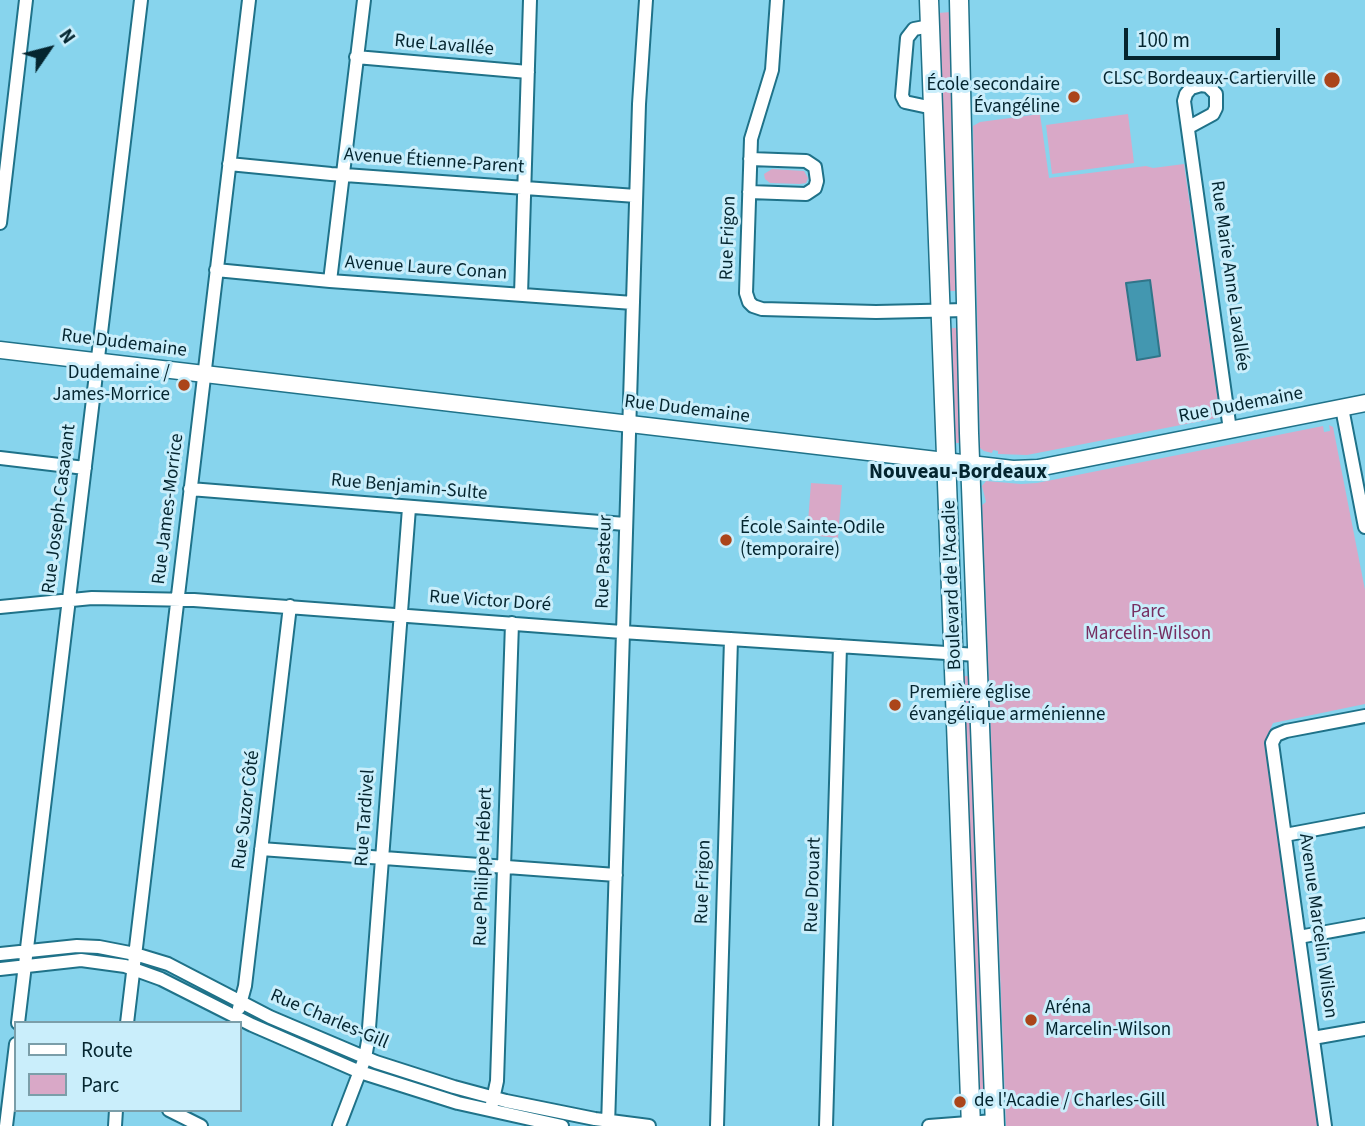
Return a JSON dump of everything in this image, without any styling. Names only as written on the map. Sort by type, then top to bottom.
[{"type":"main road","name":"Boulevard de l'Acadie","points":[[929,0],[971,1124]]},
{"type":"main road","name":"Boulevard de l'Acadie","points":[[959,0],[970,465],[995,1123]]},
{"type":"street","points":[[0,223],[26,0]]},
{"type":"street","name":"Rue Joseph-Casavant","points":[[18,1021],[141,0]]},
{"type":"street","name":"Rue James-Morrice","points":[[127,1021],[249,0]]},
{"type":"street","points":[[330,281],[364,0]]},
{"type":"street","points":[[521,295],[530,0]]},
{"type":"street","name":"Rue Pasteur","points":[[608,1123],[636,196],[646,0]]},
{"type":"street","name":"Rue Frigon","points":[[777,0],[772,70],[751,134],[746,296],[753,306],[762,309],[863,312],[966,310]]},
{"type":"street","points":[[930,26],[914,29],[908,35],[902,98],[905,102],[933,108]]},
{"type":"street","name":"Rue Lavallée","points":[[356,57],[528,72]]},
{"type":"street","name":"Rue Marie Anne Lavallée","points":[[1189,127],[1230,430]]},
{"type":"street","points":[[749,192],[806,194],[815,188],[817,181],[815,167],[806,161],[750,159]]},
{"type":"street","name":"Avenue Étienne-Parent","points":[[229,164],[636,196]]},
{"type":"street","name":"Avenue Laure Conan","points":[[216,270],[633,303]]},
{"type":"street","name":"Rue Dudemaine","points":[[0,350],[1013,469],[1034,468],[1365,403]]},
{"type":"street","points":[[1342,408],[1365,527]]},
{"type":"street","points":[[0,458],[85,468]]},
{"type":"street","name":"Rue Benjamin-Sulte","points":[[190,489],[625,524]]},
{"type":"street","name":"Rue Tardivel","points":[[339,1126],[365,1058],[368,1041],[409,508]]},
{"type":"street","name":"Rue Victor Doré","points":[[0,607],[111,598],[177,600],[977,655]]},
{"type":"street","name":"Rue Suzor Côté","points":[[235,1017],[245,986],[290,606]]},
{"type":"street","name":"Rue Philippe Hébert","points":[[490,1111],[497,1081],[512,622]]},
{"type":"street","name":"Rue Frigon","points":[[717,1126],[731,639]]},
{"type":"street","name":"Rue Drouart","points":[[826,1126],[840,646]]},
{"type":"street","name":"Avenue Marcelin Wilson","points":[[1325,1126],[1272,746],[1273,738],[1279,733],[1365,716]]},
{"type":"street","points":[[1284,835],[1365,820]]},
{"type":"street","points":[[261,849],[616,875]]},
{"type":"street","points":[[1300,937],[1365,925]]},
{"type":"street","name":"Rue Charles-Gill","points":[[0,954],[87,946],[135,954],[168,964],[241,1003],[365,1058],[494,1098],[608,1123],[649,1126]]},
{"type":"street","name":"Rue Charles-Gill","points":[[0,969],[81,960],[133,969],[360,1072],[428,1095],[562,1126]]},
{"type":"street","points":[[1313,1038],[1365,1029]]},
{"type":"street","points":[[6,1126],[6,1073],[14,1050]]},
{"type":"street","points":[[173,1112],[201,1126]]},
{"type":"street","points":[[929,1126],[995,1123]]},
{"type":"green space","points":[[951,12],[957,291],[948,291],[938,13]]},
{"type":"green space","points":[[1040,114],[1049,178],[1184,164],[1220,415],[1217,418],[1027,455],[998,454],[998,451],[993,450],[992,453],[980,448],[973,126],[980,122]]},
{"type":"green space","points":[[1128,114],[1134,163],[1052,174],[1046,125]]},
{"type":"green space","points":[[772,169],[804,171],[808,178],[806,183],[800,184],[770,183],[764,174]]},
{"type":"green space","points":[[950,328],[958,328],[960,443],[954,443]]},
{"type":"green space","name":"Parc Marcelin-Wilson","points":[[1329,425],[1333,427],[1365,590],[1365,704],[1273,723],[1265,741],[1318,1126],[1006,1126],[982,505],[986,502],[982,486],[986,481],[1037,483],[1323,426],[1324,432],[1330,431]]},
{"type":"green space","points":[[811,483],[842,485],[838,538],[807,535]]},
{"type":"green space","points":[[963,676],[969,676],[985,1104],[979,1104]]},
{"type":"water","points":[[1150,280],[1160,356],[1137,360],[1126,283]]},
{"type":"place","name":"CLSC Bordeaux-Cartierville","points":[[1332,80]]},
{"type":"place","name":"École secondaire Évangéline","points":[[1074,97]]},
{"type":"place","name":"Dudemaine / James-Morrice","points":[[184,385]]},
{"type":"place","name":"École Sainte-Odile (temporaire)","points":[[726,540]]},
{"type":"place","name":"Première église évangélique arménienne","points":[[895,705]]},
{"type":"place","name":"Aréna Marcelin-Wilson","points":[[1031,1020]]},
{"type":"place","name":"de l'Acadie / Charles-Gill","points":[[960,1102]]},
{"type":"district","name":"Nouveau-Bordeaux","points":[[958,473]]}]
